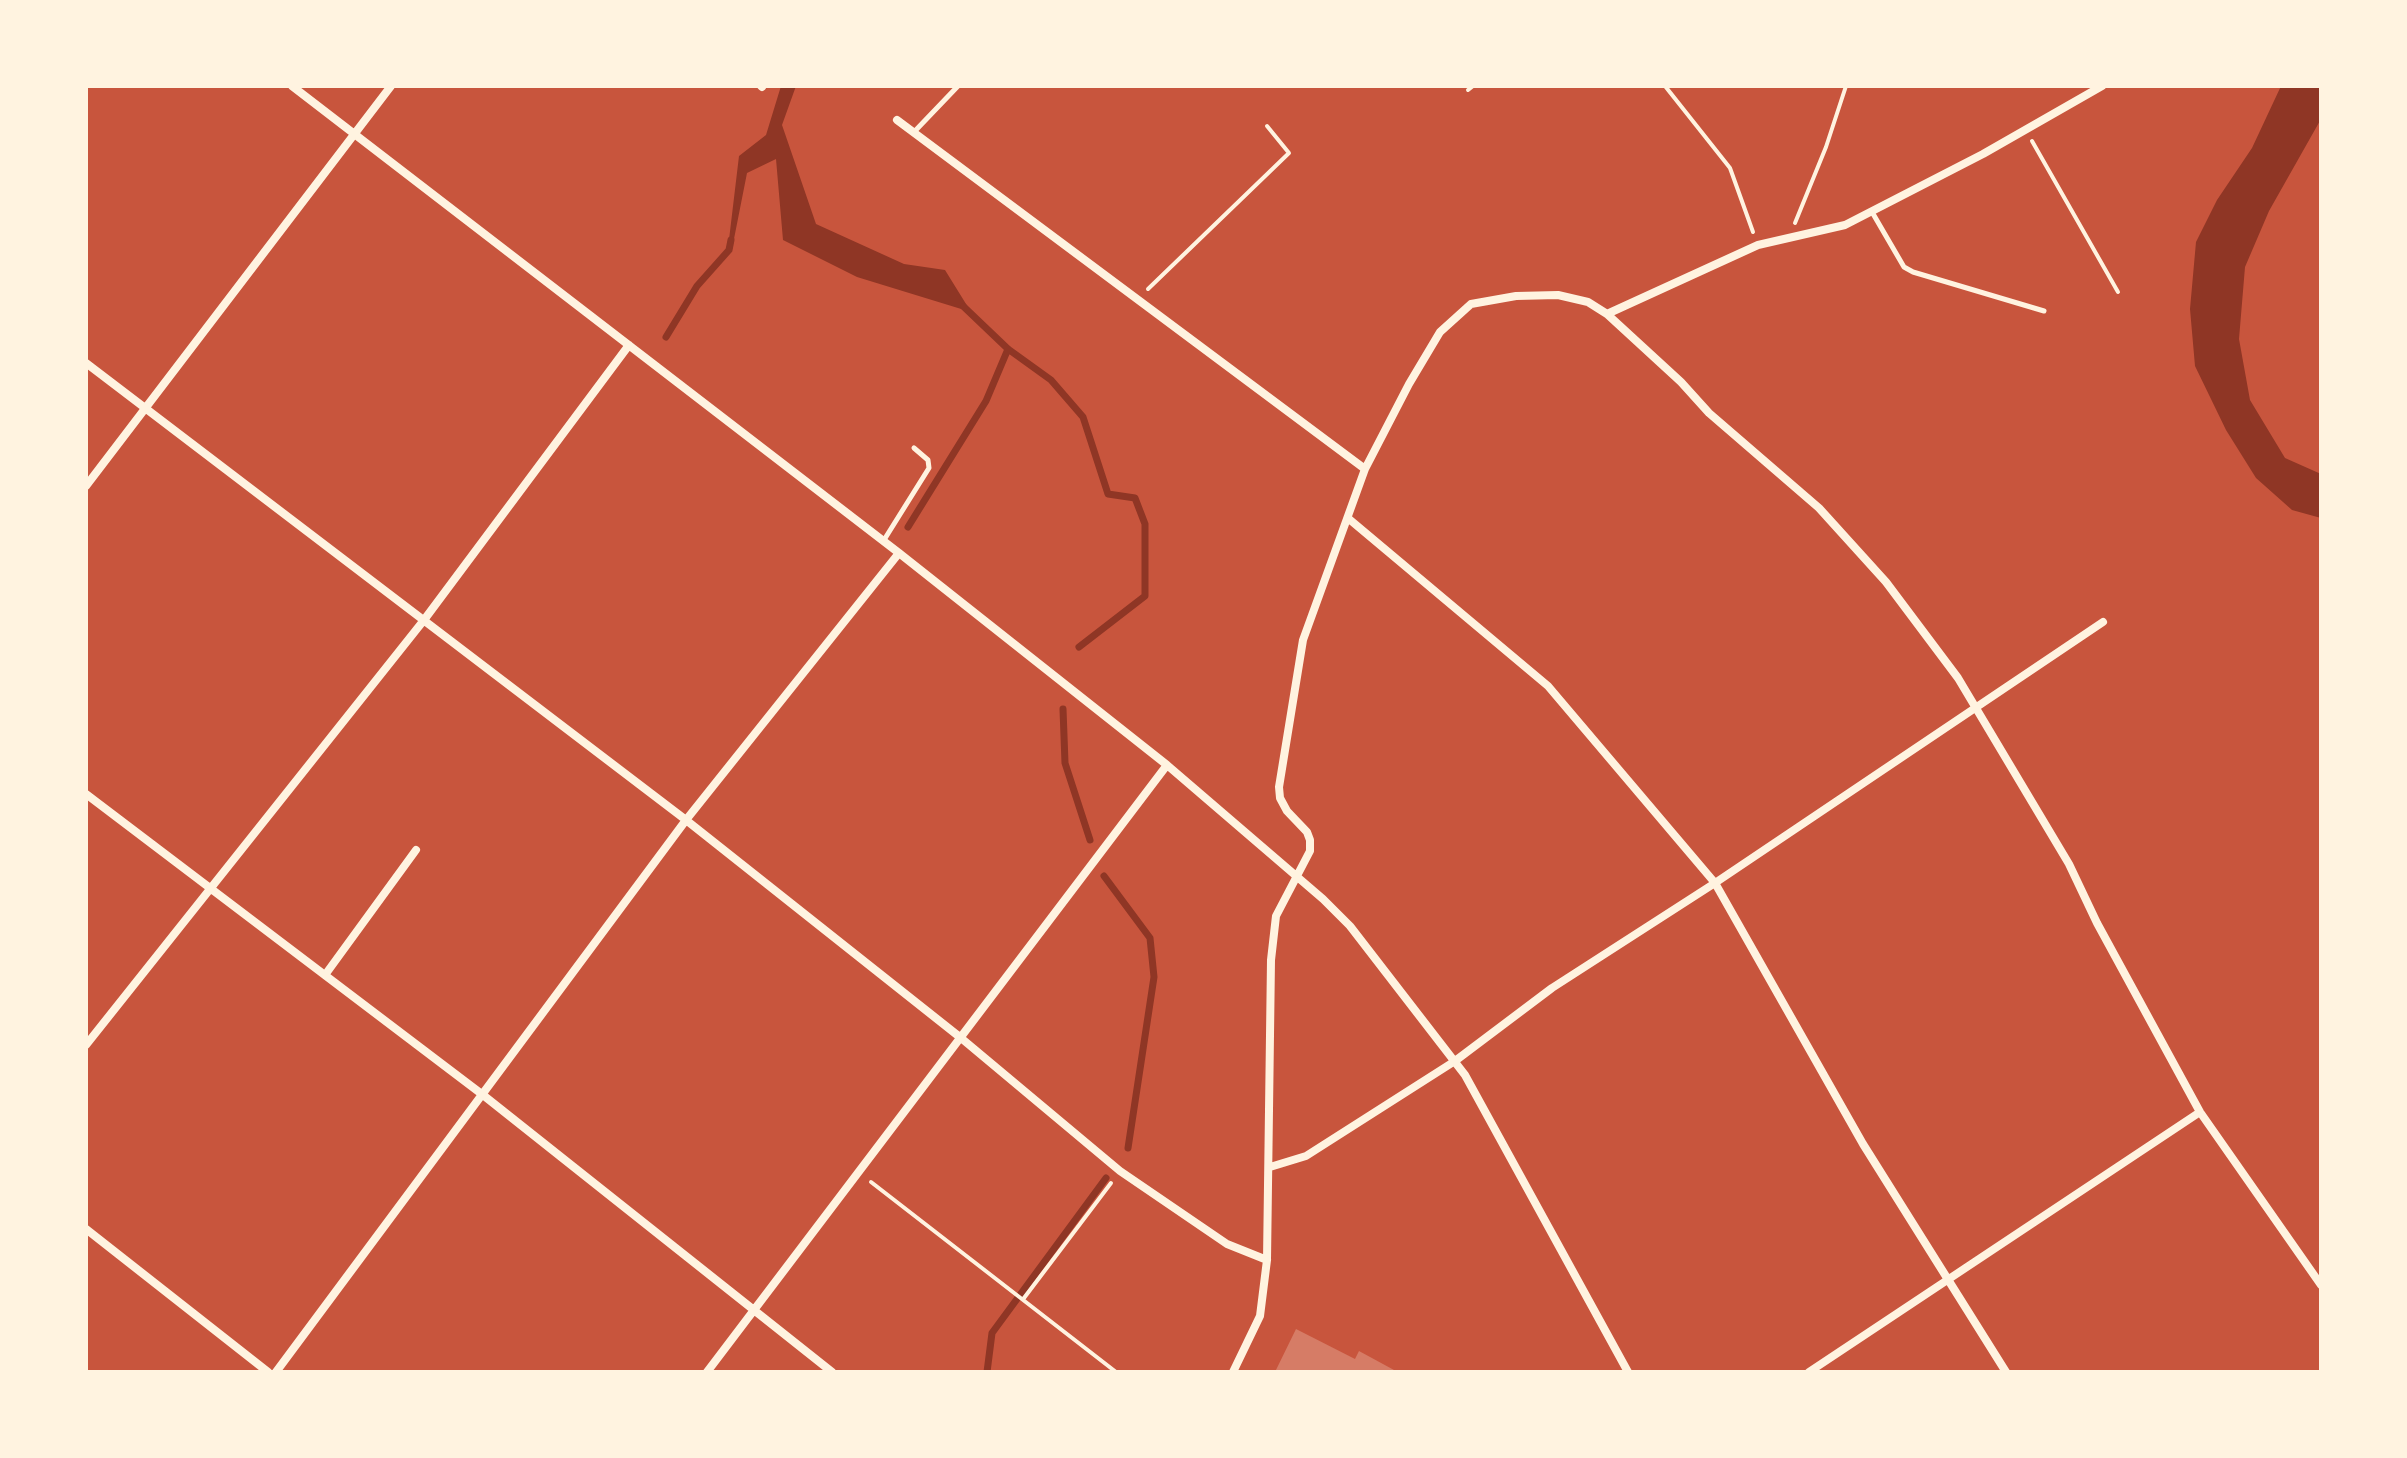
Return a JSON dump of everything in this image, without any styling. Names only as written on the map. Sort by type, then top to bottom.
[{"type":"street","points":[[292,86],[899,553],[1167,765],[1297,875],[1350,926],[1465,1075],[1628,1372]]},
{"type":"street","points":[[86,486],[391,86]]},
{"type":"street","points":[[1607,314],[1758,245],[1845,225],[2026,131],[2102,86]]},
{"type":"street","points":[[897,120],[1365,469]]},
{"type":"street","points":[[1233,1372],[1260,1316],[1267,1260],[1272,948],[1276,916],[1310,851],[1310,840],[1280,798],[1281,770],[1303,640],[1365,469],[1440,332],[1471,304],[1516,296],[1558,295],[1588,302],[1607,314],[1681,382],[1709,413],[1819,508],[1886,582],[1920,624],[1976,707],[2069,864],[2097,923],[2200,1112],[2321,1285]]},
{"type":"street","points":[[86,1045],[424,620],[629,345]]},
{"type":"street","points":[[86,363],[686,820],[961,1038],[1120,1171],[1227,1244],[1267,1260]]},
{"type":"street","points":[[1349,519],[1548,686],[1715,883],[1863,1144],[2006,1372]]},
{"type":"street","points":[[276,1372],[686,820],[899,553]]},
{"type":"street","points":[[1270,1167],[1306,1156],[1455,1061],[1552,988],[1715,883],[2103,622]]},
{"type":"street","points":[[707,1372],[1167,765]]},
{"type":"street","points":[[86,794],[483,1095],[832,1372]]},
{"type":"street","points":[[325,975],[416,850]]},
{"type":"street","points":[[1809,1372],[2200,1112]]},
{"type":"street","points":[[86,1229],[268,1372]]},
{"type":"lane","points":[[913,132],[958,86]]},
{"type":"lane","points":[[1872,211],[1904,267],[2044,311]]},
{"type":"lane","points":[[883,541],[929,468],[928,460],[914,448]]},
{"type":"path","points":[[1665,86],[1730,168],[1758,245]]},
{"type":"path","points":[[1789,238],[1826,147],[1846,86]]},
{"type":"path","points":[[1137,299],[1289,153],[1267,126]]},
{"type":"path","points":[[2026,131],[2118,292]]},
{"type":"path","points":[[1024,1298],[1120,1171]]},
{"type":"path","points":[[859,1173],[1116,1372]]},
{"type":"shaded area","points":[[781,86],[796,86],[782,125],[816,224],[904,264],[945,270],[971,312],[857,277],[783,240],[776,159],[747,173],[732,249],[728,248],[739,156],[766,135]]},
{"type":"shaded area","points":[[2281,86],[2321,86],[2321,119],[2269,211],[2245,267],[2239,339],[2250,400],[2285,458],[2321,474],[2321,518],[2292,510],[2256,478],[2226,430],[2195,366],[2190,309],[2196,242],[2217,200],[2252,148]]},
{"type":"building","points":[[1296,1329],[1355,1359],[1359,1351],[1394,1370],[1275,1372]]},
{"type":"waterway","points":[[666,337],[697,286],[729,250],[731,240]]},
{"type":"waterway","points":[[964,307],[1008,349],[1051,380],[1083,417],[1108,494],[1135,498],[1145,524],[1145,596],[1079,647]]},
{"type":"waterway","points":[[908,527],[986,401],[1008,349]]},
{"type":"waterway","points":[[1063,709],[1065,763],[1090,840]]},
{"type":"waterway","points":[[1104,876],[1150,938],[1154,977],[1128,1148]]},
{"type":"waterway","points":[[987,1372],[992,1333],[1106,1178]]}]
